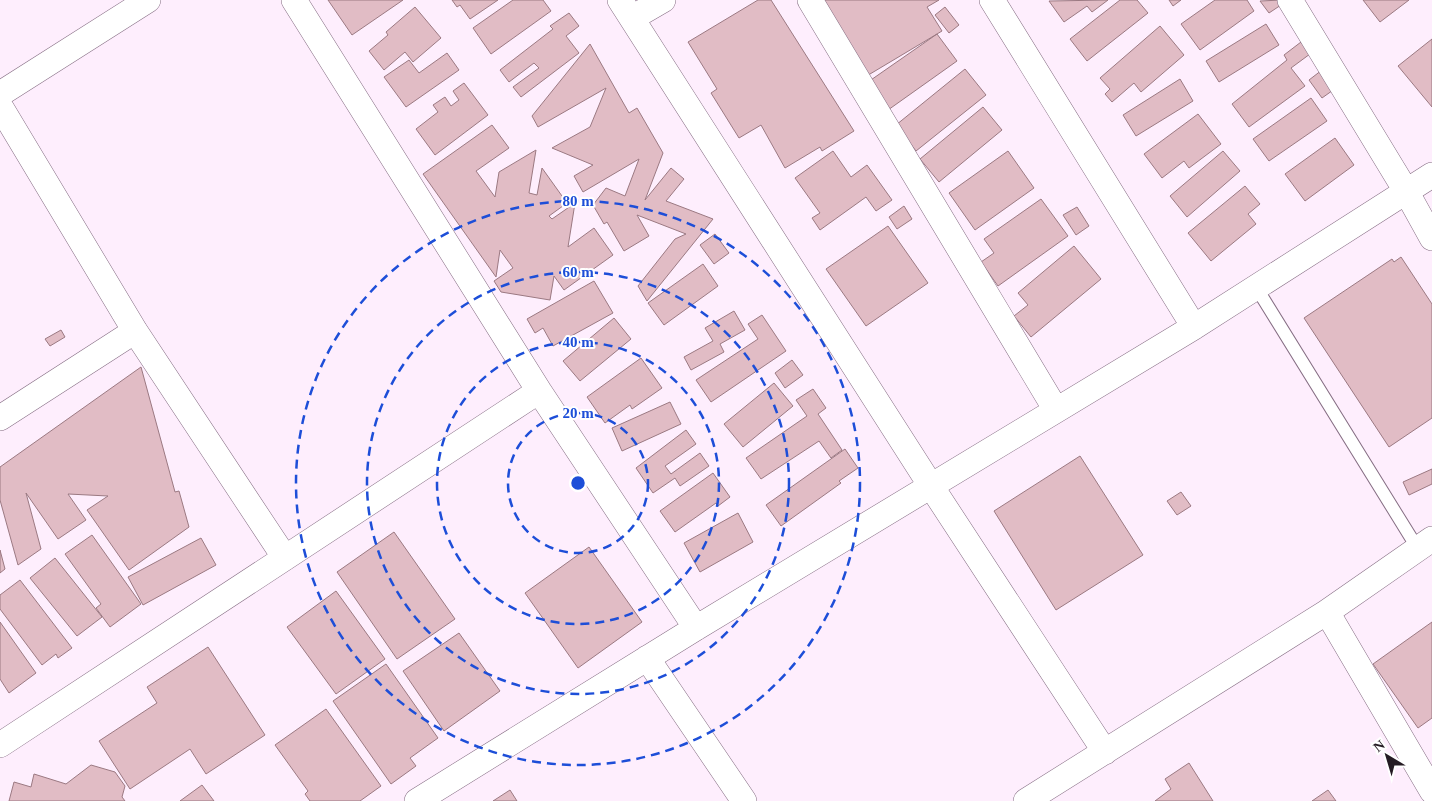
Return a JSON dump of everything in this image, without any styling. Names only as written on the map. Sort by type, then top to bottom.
[{"type":"street","points":[[0,94],[148,0]]},
{"type":"street","points":[[294,0],[539,390],[696,628]]},
{"type":"street","points":[[663,0],[626,9],[930,486],[1105,752]]},
{"type":"street","points":[[810,0],[1056,410]]},
{"type":"street","points":[[992,0],[1194,327]]},
{"type":"street","points":[[1290,0],[1406,191],[1432,238]]},
{"type":"street","points":[[0,106],[135,331],[285,558]]},
{"type":"street","points":[[417,801],[696,628],[1194,327],[1432,175]]},
{"type":"street","points":[[0,418],[135,331]]},
{"type":"street","points":[[0,745],[539,390]]},
{"type":"street","points":[[1026,801],[1327,612],[1425,544]]},
{"type":"street","points":[[1327,612],[1432,791]]},
{"type":"street","points":[[647,658],[744,801]]},
{"type":"lane","points":[[1256,287],[1425,544]]},
{"type":"building","points":[[328,0],[403,0],[352,35]]},
{"type":"building","points":[[452,0],[498,0],[470,19],[460,5],[457,7]]},
{"type":"building","points":[[513,0],[543,0],[551,11],[491,54],[473,28]]},
{"type":"building","points":[[758,0],[771,0],[854,131],[822,151],[820,147],[785,168],[761,125],[739,138],[711,93],[717,89],[688,42]]},
{"type":"building","points":[[818,0],[939,0],[927,7],[942,31],[865,77]]},
{"type":"building","points":[[1108,0],[1092,12],[1087,6],[1064,22],[1049,1]]},
{"type":"building","points":[[1120,0],[1137,0],[1148,13],[1087,61],[1070,39]]},
{"type":"building","points":[[1169,0],[1181,0],[1173,6]]},
{"type":"building","points":[[1215,0],[1247,0],[1254,11],[1200,50],[1181,24]]},
{"type":"building","points":[[1282,0],[1284,3],[1269,13],[1260,1]]},
{"type":"building","points":[[1363,0],[1409,0],[1380,22]]},
{"type":"building","points":[[415,7],[441,38],[413,62],[405,52],[384,70],[369,51],[388,35],[386,32]]},
{"type":"building","points":[[945,7],[959,25],[949,33],[935,15]]},
{"type":"building","points":[[569,13],[579,26],[566,36],[579,53],[521,97],[513,87],[539,68],[534,63],[509,82],[500,70],[553,29],[550,26]]},
{"type":"building","points":[[1266,24],[1279,45],[1219,82],[1206,61]]},
{"type":"building","points":[[1160,26],[1184,55],[1141,92],[1134,83],[1112,102],[1105,94],[1110,89],[1100,78]]},
{"type":"building","points":[[937,34],[957,61],[888,110],[868,82]]},
{"type":"building","points":[[1432,39],[1432,107],[1398,66]]},
{"type":"building","points":[[1301,42],[1310,54],[1291,68],[1305,86],[1249,127],[1232,104],[1287,60],[1284,55]]},
{"type":"building","points":[[590,44],[629,113],[637,108],[663,153],[645,200],[671,168],[684,179],[666,201],[713,219],[647,301],[638,286],[675,239],[686,234],[637,215],[649,236],[624,251],[607,222],[604,224],[593,205],[606,188],[625,196],[639,159],[583,192],[574,176],[593,165],[552,148],[590,127],[606,88],[538,127],[532,116]]},
{"type":"building","points":[[447,53],[459,70],[406,107],[384,77],[409,60],[419,73]]},
{"type":"building","points":[[965,69],[986,95],[916,151],[896,125]]},
{"type":"building","points":[[1322,70],[1336,88],[1322,98],[1309,80]]},
{"type":"building","points":[[1180,79],[1193,101],[1136,136],[1123,115]]},
{"type":"building","points":[[464,83],[488,115],[435,155],[416,129],[438,112],[433,105],[445,97],[451,106],[459,100],[453,91]]},
{"type":"building","points":[[1311,98],[1327,121],[1269,161],[1253,139]]},
{"type":"building","points":[[983,107],[1002,130],[939,182],[920,159]]},
{"type":"building","points":[[1198,114],[1221,144],[1189,168],[1184,161],[1162,178],[1144,154]]},
{"type":"building","points":[[492,125],[509,148],[476,171],[495,197],[499,172],[536,150],[529,193],[537,195],[542,168],[567,203],[549,216],[552,219],[575,203],[568,247],[594,228],[613,255],[564,290],[554,276],[550,300],[501,292],[494,281],[513,268],[500,250],[496,277],[423,174]]},
{"type":"building","points":[[1335,138],[1354,165],[1305,201],[1285,174]]},
{"type":"building","points":[[833,151],[851,177],[867,165],[892,200],[876,211],[866,197],[820,230],[812,218],[820,213],[795,178]]},
{"type":"building","points":[[1008,151],[1034,188],[975,230],[949,193]]},
{"type":"building","points":[[1223,151],[1240,171],[1187,217],[1170,196]]},
{"type":"building","points":[[1245,186],[1260,204],[1248,214],[1256,224],[1211,261],[1188,233]]},
{"type":"building","points":[[1041,199],[1068,236],[998,286],[981,262],[994,253],[984,239]]},
{"type":"building","points":[[904,206],[912,219],[897,229],[889,217]]},
{"type":"building","points":[[1077,207],[1089,226],[1076,235],[1063,215]]},
{"type":"building","points":[[888,226],[928,283],[866,326],[826,269]]},
{"type":"building","points":[[715,234],[729,253],[714,264],[700,245]]},
{"type":"building","points":[[1074,246],[1101,279],[1031,337],[1014,316],[1028,305],[1018,293]]},
{"type":"building","points":[[1401,257],[1432,304],[1432,418],[1389,447],[1304,318],[1392,259],[1394,262]]},
{"type":"building","points":[[703,264],[718,286],[664,325],[648,303]]},
{"type":"building","points":[[594,281],[613,313],[553,346],[543,328],[535,333],[527,319]]},
{"type":"building","points":[[734,311],[745,330],[720,344],[724,352],[691,370],[684,357],[713,341],[705,328]]},
{"type":"building","points":[[762,315],[786,351],[711,402],[696,380],[758,339],[748,324]]},
{"type":"building","points":[[614,318],[631,339],[580,381],[563,361]]},
{"type":"building","points":[[61,330],[65,337],[50,346],[45,339]]},
{"type":"building","points":[[641,358],[662,388],[632,409],[630,405],[605,423],[587,397]]},
{"type":"building","points":[[792,360],[803,375],[785,388],[775,373]]},
{"type":"building","points":[[141,367],[175,492],[179,491],[189,527],[129,570],[87,510],[108,496],[68,494],[86,520],[58,539],[26,493],[41,549],[18,565],[0,500],[0,467]]},
{"type":"building","points":[[774,383],[793,406],[743,447],[724,424]]},
{"type":"building","points":[[813,389],[826,408],[818,414],[842,450],[831,458],[819,441],[761,479],[746,458],[807,416],[796,400]]},
{"type":"building","points":[[670,402],[681,424],[622,451],[612,428]]},
{"type":"building","points":[[686,430],[696,444],[665,466],[671,474],[700,453],[709,466],[680,486],[675,478],[653,493],[636,468]]},
{"type":"building","points":[[845,449],[858,468],[839,481],[841,483],[781,526],[766,505]]},
{"type":"building","points":[[1080,456],[1143,555],[1056,610],[994,511]]},
{"type":"building","points":[[1432,469],[1432,484],[1409,495],[1403,482]]},
{"type":"building","points":[[713,473],[730,497],[718,506],[716,503],[675,532],[660,511]]},
{"type":"building","points":[[1181,492],[1191,506],[1177,515],[1167,501]]},
{"type":"building","points":[[738,513],[753,542],[700,572],[684,543]]},
{"type":"building","points":[[394,532],[455,619],[397,659],[337,572]]},
{"type":"building","points":[[92,535],[141,604],[110,627],[96,608],[101,604],[65,554]]},
{"type":"building","points":[[201,538],[216,565],[143,605],[128,577]]},
{"type":"building","points":[[589,547],[642,622],[578,668],[525,593]]},
{"type":"building","points":[[0,550],[5,569],[0,573]]},
{"type":"building","points":[[55,558],[102,617],[77,636],[30,578]]},
{"type":"building","points":[[20,580],[72,648],[58,658],[56,654],[42,665],[0,609],[0,595]]},
{"type":"building","points":[[336,591],[385,659],[336,694],[287,627]]},
{"type":"building","points":[[0,622],[36,673],[9,693],[0,679]]},
{"type":"building","points":[[1432,622],[1432,718],[1418,728],[1373,664]]},
{"type":"building","points":[[459,633],[500,691],[444,731],[403,671]]},
{"type":"building","points":[[208,647],[265,735],[206,774],[190,749],[130,789],[99,741],[157,703],[147,687]]},
{"type":"building","points":[[386,664],[438,738],[410,758],[416,766],[391,784],[333,701]]},
{"type":"building","points":[[326,709],[381,786],[360,801],[310,801],[305,794],[308,791],[275,745]]},
{"type":"building","points":[[1189,763],[1213,801],[1155,801],[1171,789],[1165,779]]},
{"type":"building","points":[[91,765],[115,772],[125,786],[122,797],[125,801],[9,801],[14,782],[31,787],[34,774],[66,784]]},
{"type":"building","points":[[202,785],[214,801],[180,801]]},
{"type":"building","points":[[510,790],[517,801],[493,801]]},
{"type":"building","points":[[1328,790],[1336,801],[1312,801]]}]
